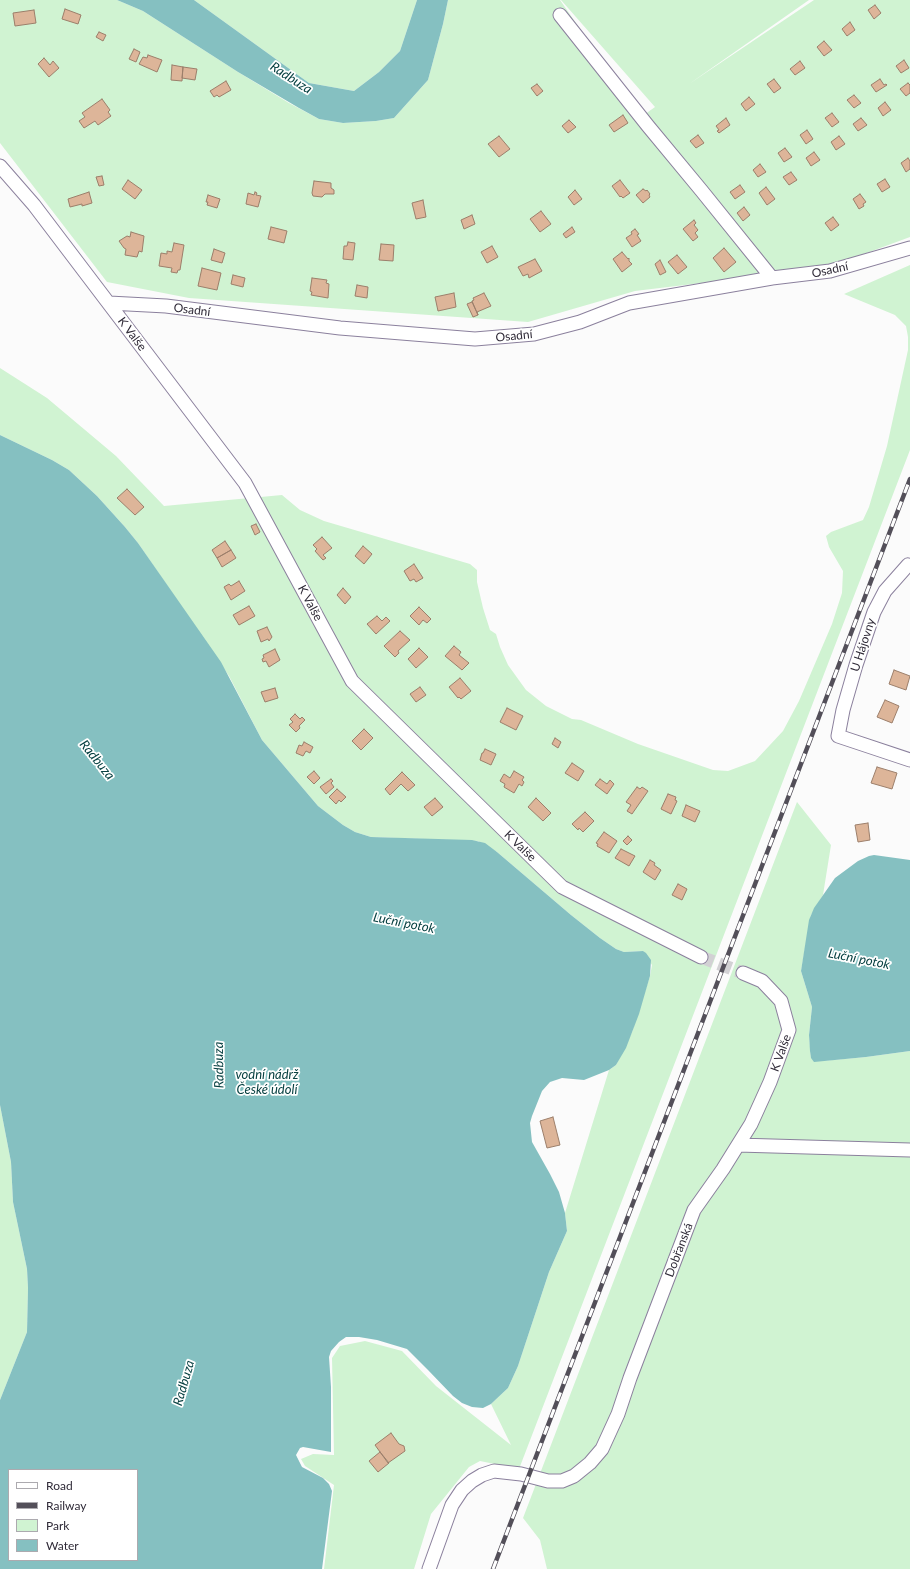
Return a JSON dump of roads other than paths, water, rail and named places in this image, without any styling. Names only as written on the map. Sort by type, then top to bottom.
[{"type":"street","points":[[560,15],[772,278]]},
{"type":"street","name":"K Valše","points":[[0,166],[34,205],[245,483],[352,680],[562,887],[701,957]]},
{"type":"street","name":"Osadní","points":[[109,303],[166,306],[340,328],[475,340],[534,334],[580,322],[629,303],[772,278],[830,271],[910,248]]},
{"type":"street","name":"U Hájovny","points":[[910,566],[908,565],[885,591],[874,612],[852,680],[838,736],[910,760]]},
{"type":"street","name":"K Valše","points":[[738,1146],[751,1124],[770,1082],[789,1030],[781,1001],[762,981],[743,973]]},
{"type":"street","points":[[738,1146],[910,1150]]},
{"type":"street","name":"Dobřanská","points":[[429,1569],[452,1505],[462,1490],[477,1478],[494,1471],[520,1474],[548,1481],[562,1481],[574,1476],[590,1463],[602,1449],[618,1414],[633,1370],[694,1210],[738,1146]]},
{"type":"water","name":"Radbuza","points":[[117,0],[194,0],[309,83],[354,91],[379,72],[400,51],[417,0],[448,0],[428,80],[394,118],[376,121],[343,123],[319,119],[238,72],[143,11]]},
{"type":"water","name":"vodní nádrž České údolí","points":[[0,435],[52,460],[69,470],[97,496],[125,527],[138,543],[221,662],[262,740],[318,806],[343,825],[355,832],[371,837],[472,840],[485,843],[600,938],[616,949],[624,952],[643,951],[651,960],[650,976],[639,1014],[626,1048],[616,1065],[609,1070],[584,1080],[562,1078],[550,1082],[542,1091],[532,1116],[530,1123],[532,1142],[559,1192],[565,1213],[567,1231],[549,1272],[518,1366],[508,1388],[491,1404],[483,1408],[472,1407],[462,1403],[453,1396],[407,1349],[377,1340],[359,1337],[346,1337],[331,1351],[329,1357],[331,1387],[331,1452],[303,1447],[300,1448],[296,1455],[302,1467],[323,1478],[329,1484],[332,1491],[322,1569],[0,1569],[0,1400],[27,1332],[27,1269],[13,1202],[11,1162],[0,1105]]},
{"type":"water","name":"Luční potok","points":[[874,855],[910,860],[910,1051],[814,1062],[811,1058],[809,1035],[812,1007],[801,971],[809,920],[814,908],[835,878],[858,861]]},
{"type":"tunnel","points":[[701,957],[743,973]]},
{"type":"railway","points":[[493,1569],[910,479]]}]
